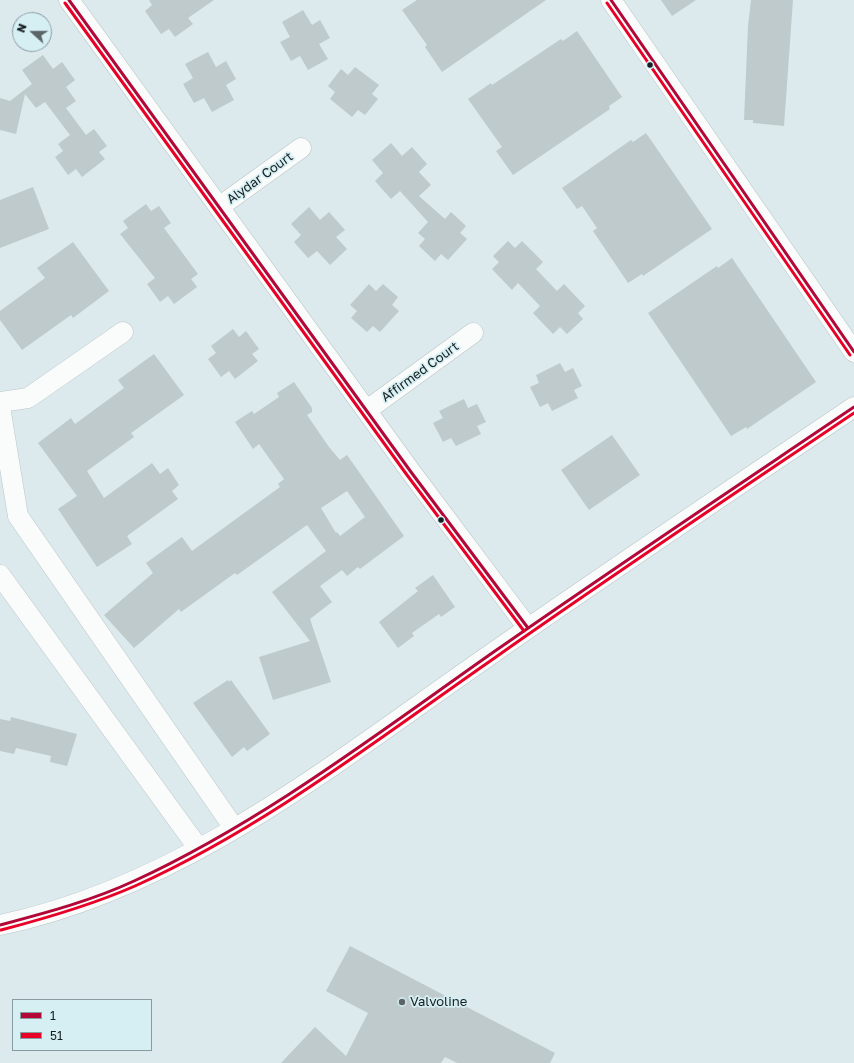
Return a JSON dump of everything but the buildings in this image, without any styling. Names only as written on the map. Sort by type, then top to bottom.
[{"type":"street","points":[[69,0],[366,410],[528,628]]},
{"type":"street","points":[[611,0],[854,352]]},
{"type":"street","name":"Alydar Court","points":[[219,207],[301,148]]},
{"type":"street","points":[[0,402],[28,398],[123,332]]},
{"type":"street","name":"Affirmed Court","points":[[366,410],[473,333]]},
{"type":"street","points":[[0,407],[18,516],[234,828]]},
{"type":"street","points":[[0,925],[39,916],[88,899],[149,874],[199,849],[234,828],[293,792],[528,628],[854,407]]},
{"type":"street","points":[[0,575],[199,849]]},
{"type":"transit line","name":"1","points":[[69,0],[411,472],[528,628]]},
{"type":"transit line","name":"1","points":[[611,0],[854,352]]},
{"type":"transit line","name":"51","points":[[65,3],[407,475],[524,631]]},
{"type":"transit line","name":"51","points":[[607,3],[850,355]]},
{"type":"transit line","name":"1","points":[[0,925],[101,895],[134,881],[229,831],[275,803],[364,744],[584,589],[854,407]]},
{"type":"transit line","name":"51","points":[[1,930],[69,911],[119,893],[183,863],[230,837],[321,780],[585,595],[854,413]]},
{"type":"place","name":"Valvoline","points":[[402,1002]]}]
